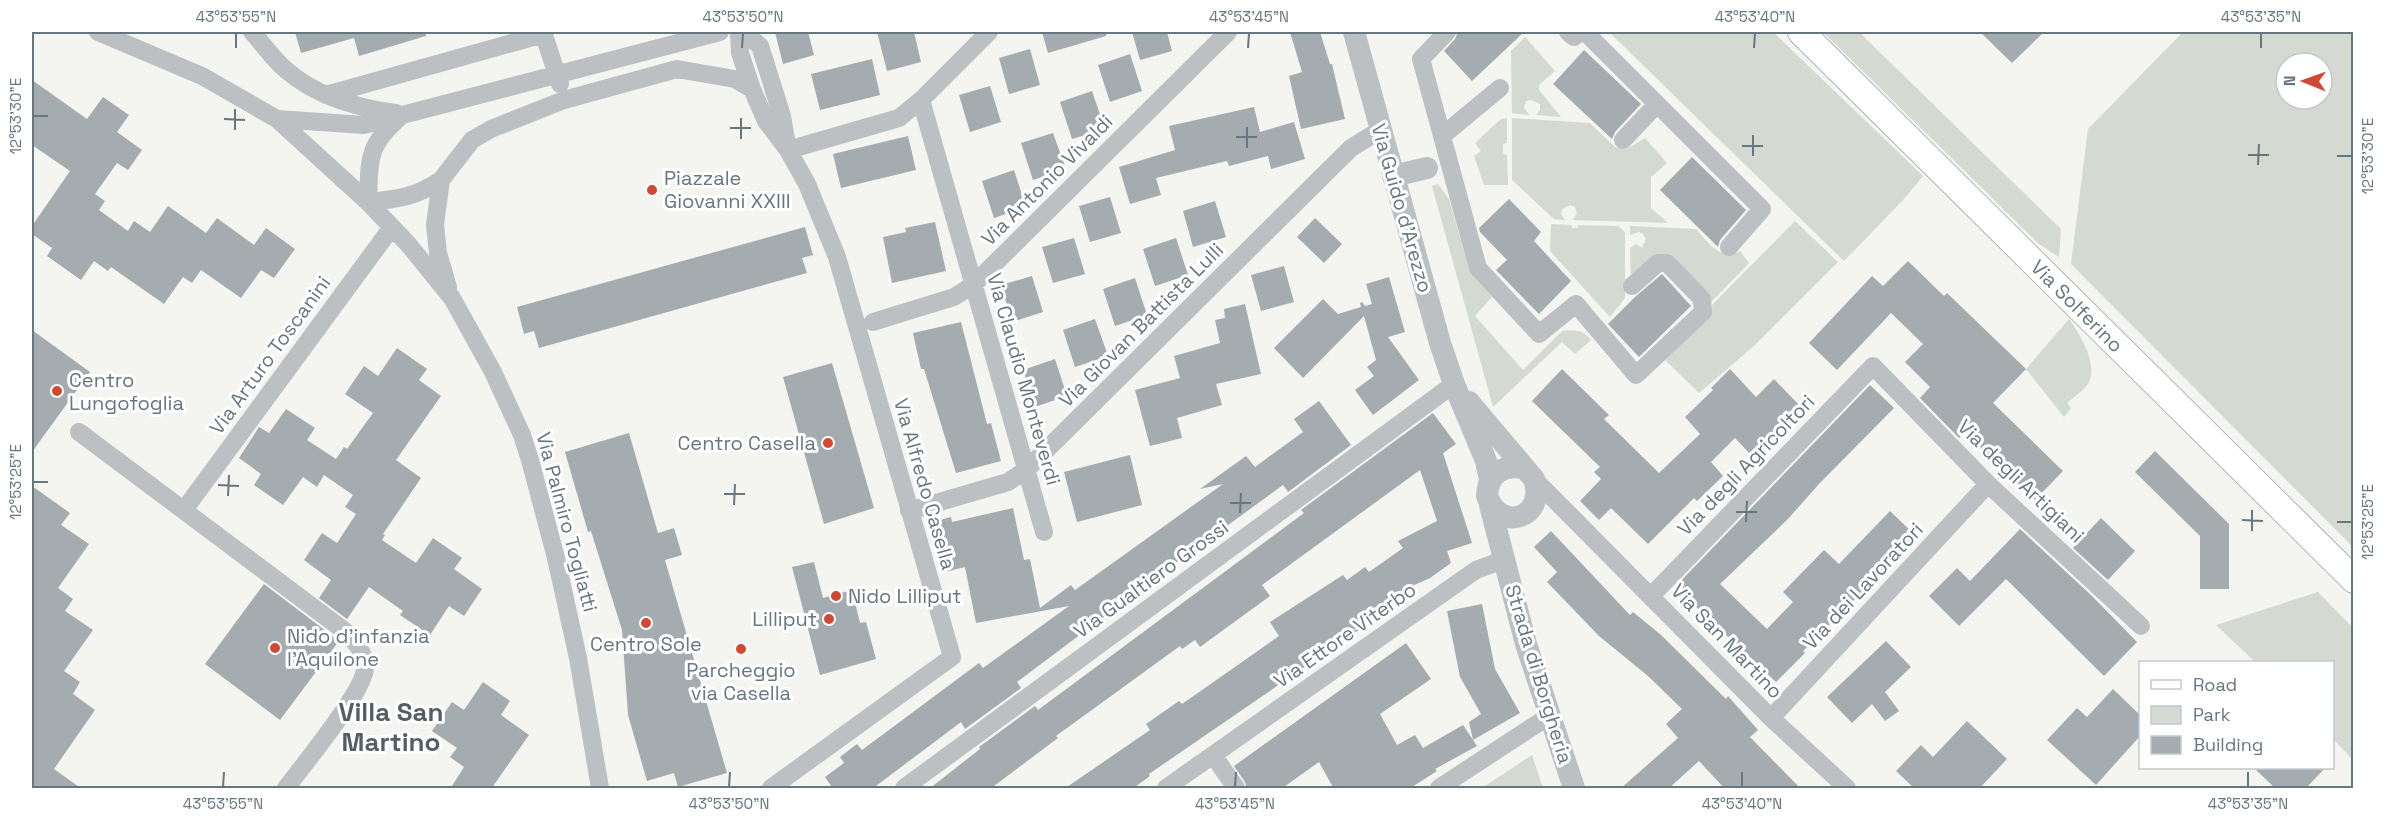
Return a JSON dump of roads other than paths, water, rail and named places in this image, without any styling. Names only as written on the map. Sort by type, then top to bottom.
[{"type":"main road","name":"Via Solferino","points":[[1801,32],[2354,580]]},
{"type":"street","name":"Via Palmiro Togliatti","points":[[98,32],[202,76],[277,118],[368,202],[452,298],[493,372],[522,435],[530,460],[556,558],[578,658],[600,789]]},
{"type":"street","points":[[252,32],[286,70],[326,95],[367,109],[404,114]]},
{"type":"street","points":[[277,118],[364,125],[557,74],[668,38],[720,32]]},
{"type":"street","name":"Via Alfredo Casella","points":[[739,32],[740,53],[752,89],[766,121],[788,150],[807,184],[837,257],[952,657],[771,789]]},
{"type":"street","name":"Via Alfredo Casella","points":[[744,32],[760,46],[782,116],[788,150]]},
{"type":"street","points":[[788,150],[899,118],[921,100],[989,32]]},
{"type":"street","name":"Via Antonio Vivaldi","points":[[873,322],[954,297],[973,285],[1228,32]]},
{"type":"street","name":"Via Guido d'Arezzo","points":[[1354,32],[1440,343],[1454,384]]},
{"type":"street","points":[[1447,32],[1421,59],[1478,268],[1539,334],[1576,304],[1636,375],[1703,312],[1702,299],[1667,263],[1658,263],[1632,286]]},
{"type":"street","points":[[1568,32],[1574,37],[1580,32]]},
{"type":"street","points":[[1585,32],[1762,209],[1729,247]]},
{"type":"street","points":[[326,95],[544,33],[564,100]]},
{"type":"street","points":[[668,38],[677,69]]},
{"type":"street","points":[[404,114],[381,134],[372,152],[368,202],[402,198],[424,191],[441,180],[472,140],[491,129],[564,100],[677,69],[728,77],[752,89]]},
{"type":"street","points":[[1442,136],[1500,88]]},
{"type":"street","name":"Via Claudio Monteverdi","points":[[921,100],[1044,532]]},
{"type":"street","points":[[1623,140],[1657,104]]},
{"type":"street","name":"Via Giovan Battista Lulli","points":[[909,511],[1008,482],[1027,470],[1351,148],[1380,130]]},
{"type":"street","points":[[1393,177],[1449,162]]},
{"type":"street","points":[[441,180],[435,225],[438,253],[452,298]]},
{"type":"street","name":"Via Arturo Toscanini","points":[[184,510],[392,227]]},
{"type":"street","name":"Via degli Artigiani","points":[[1873,366],[1988,484],[2141,626]]},
{"type":"street","name":"Via degli Agricoltori","points":[[1652,595],[1873,366]]},
{"type":"street","points":[[1454,384],[1529,474]]},
{"type":"street","name":"Strada di Borgheria","points":[[1454,384],[1486,461],[1490,480],[1487,496],[1506,559],[1526,644],[1574,789]]},
{"type":"street","name":"Via Gualtiero Grossi","points":[[904,789],[1454,384]]},
{"type":"street","points":[[79,432],[345,632],[362,650],[365,669],[356,692],[286,789]]},
{"type":"street","points":[[1490,480],[1497,472],[1505,468],[1515,467],[1529,474]]},
{"type":"street","name":"Strada di Borgheria","points":[[1506,559],[1517,527],[1537,500],[1538,489],[1529,474]]},
{"type":"street","name":"Via San Martino","points":[[1529,474],[1652,595],[1771,718],[1846,789]]},
{"type":"street","name":"Via dei Lavoratori","points":[[1771,718],[1988,484]]},
{"type":"street","points":[[1490,505],[1506,517],[1516,517],[1529,512]]},
{"type":"street","name":"Via San Martino","points":[[1529,512],[1549,510],[1578,522]]},
{"type":"street","name":"Via Ettore Viterbo","points":[[1166,789],[1476,570],[1506,559]]},
{"type":"street","points":[[1439,789],[1549,716]]},
{"type":"street","points":[[1213,755],[1236,789]]},
{"type":"place","name":"Piazzale Giovanni XXIII","points":[[652,190]]},
{"type":"place","name":"Centro Lungofoglia","points":[[57,391]]},
{"type":"place","name":"Centro Casella","points":[[828,443]]},
{"type":"place","name":"Nido Lilliput","points":[[836,596]]},
{"type":"place","name":"Lilliput","points":[[829,619]]},
{"type":"place","name":"Centro Sole","points":[[646,623]]},
{"type":"place","name":"Nido d'infanzia l'Aquilone","points":[[275,648]]},
{"type":"place","name":"Parcheggio via Casella","points":[[741,649]]},
{"type":"district","name":"Villa San Martino","points":[[391,727]]}]
